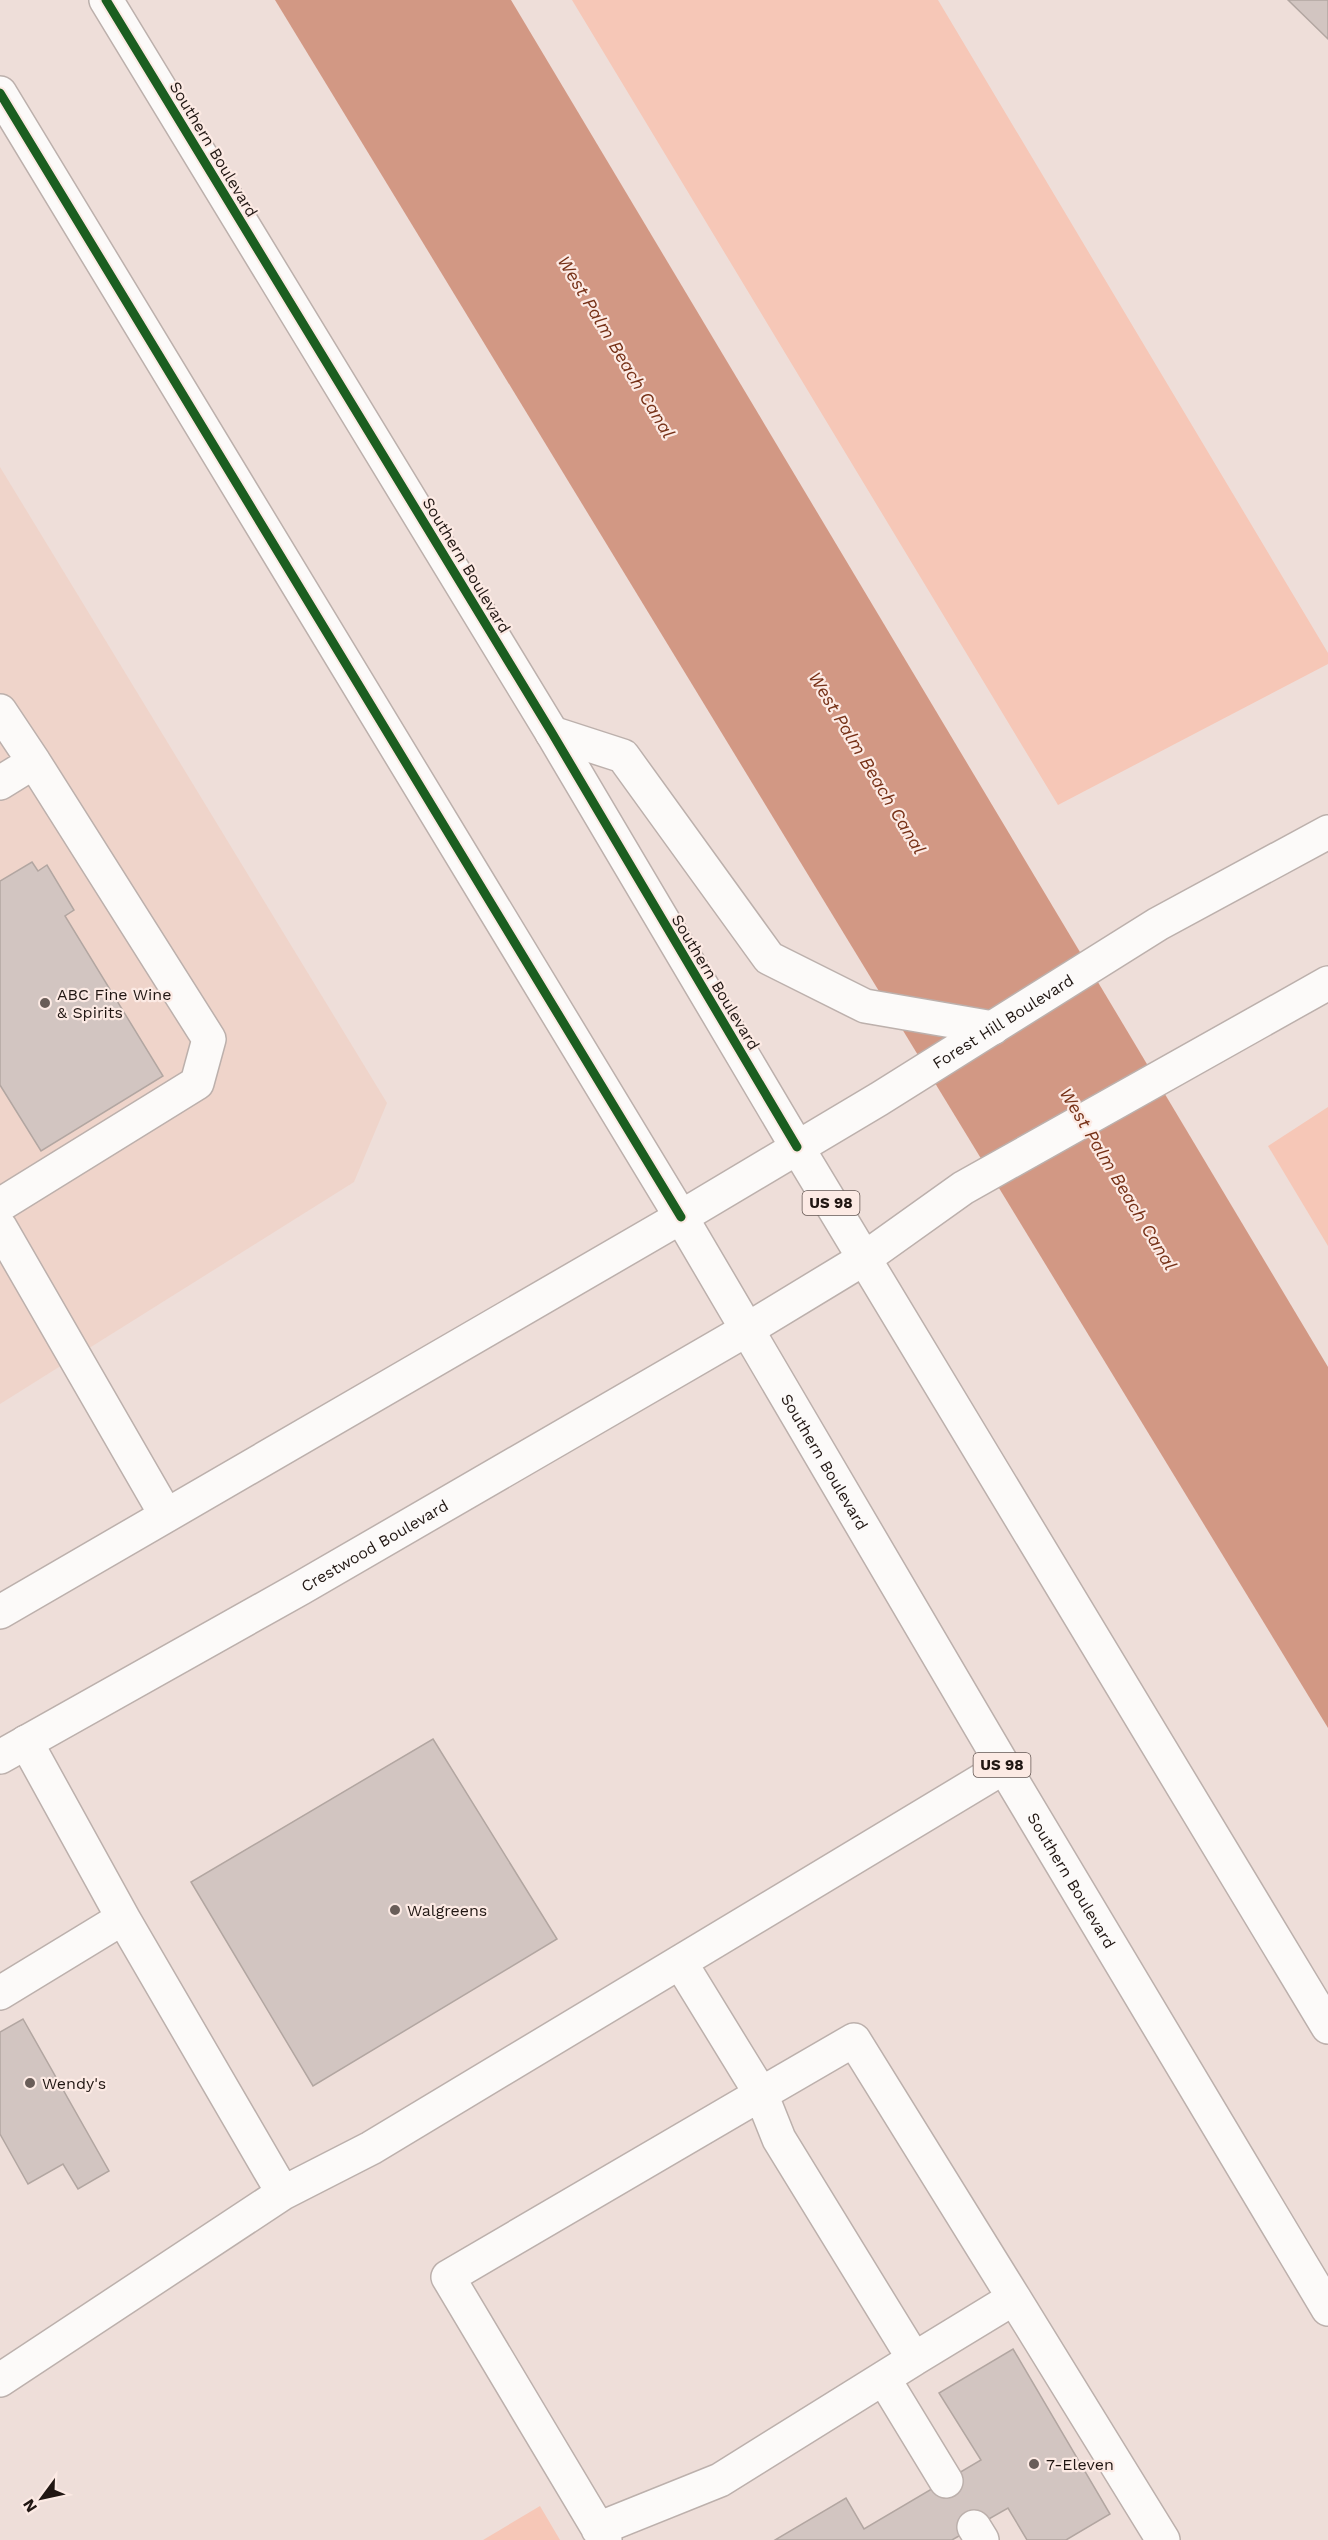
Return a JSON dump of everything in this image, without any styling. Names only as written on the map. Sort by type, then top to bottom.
[{"type":"main road","name":"Southern Boulevard","points":[[106,0],[552,733],[797,1147],[1328,2027]]},
{"type":"main road","name":"Southern Boulevard","points":[[0,93],[681,1217],[1004,1767],[1328,2309]]},
{"type":"main road","points":[[0,711],[209,1039],[197,1083],[0,1205]]},
{"type":"main road","points":[[552,733],[623,756],[769,958],[865,1006],[993,1028]]},
{"type":"main road","points":[[0,783],[34,762]]},
{"type":"main road","name":"Forest Hill Boulevard","points":[[681,1217],[993,1028],[1158,924],[1328,832]]},
{"type":"main road","points":[[748,1329],[865,1258],[963,1188],[1328,983]]},
{"type":"main road","points":[[0,1612],[681,1217]]},
{"type":"main road","points":[[4,1243],[166,1515]]},
{"type":"main road","name":"Crestwood Boulevard","points":[[13,1749],[301,1588],[748,1329]]},
{"type":"main road","points":[[13,1749],[123,1918],[283,2193]]},
{"type":"main road","points":[[2,2373],[283,2193],[371,2148],[1004,1767]]},
{"type":"main road","points":[[0,1993],[123,1918]]},
{"type":"main road","points":[[680,1962],[761,2094],[779,2139],[914,2359]]},
{"type":"main road","points":[[1014,2298],[720,2480],[602,2535],[448,2277],[854,2040],[1014,2298],[1155,2537]]},
{"type":"main road","points":[[884,2379],[946,2481]]},
{"type":"shaded area","points":[[572,0],[938,0],[1328,653],[1328,664],[1058,805]]},
{"type":"shaded area","points":[[0,467],[387,1103],[354,1182],[0,1404]]},
{"type":"shaded area","points":[[1328,1107],[1328,1246],[1268,1146]]},
{"type":"shaded area","points":[[540,2506],[560,2540],[483,2540]]},
{"type":"water","name":"West Palm Beach Canal","points":[[275,0],[511,0],[1328,1367],[1328,1728]]},
{"type":"building","points":[[1288,0],[1328,0],[1328,39]]},
{"type":"building","points":[[32,862],[38,871],[47,865],[74,910],[65,916],[163,1076],[41,1151],[0,1085],[0,881]]},
{"type":"building","points":[[433,1739],[557,1939],[313,2086],[191,1882]]},
{"type":"building","name":"Wendy's","points":[[23,2019],[109,2171],[78,2189],[63,2164],[28,2184],[0,2134],[0,2032]]},
{"type":"building","points":[[1013,2349],[1110,2514],[1066,2540],[1027,2540],[1008,2508],[952,2540],[775,2540],[846,2498],[864,2529],[981,2460],[939,2393]]},
{"type":"cycle path","points":[[106,0],[552,733],[797,1147]]},
{"type":"cycle path","points":[[0,93],[681,1217]]},
{"type":"place","name":"ABC Fine Wine & Spirits","points":[[45,1003]]},
{"type":"place","name":"Walgreens","points":[[395,1910]]},
{"type":"place","name":"Wendy's","points":[[30,2083]]},
{"type":"place","name":"7-Eleven","points":[[1034,2464]]}]
